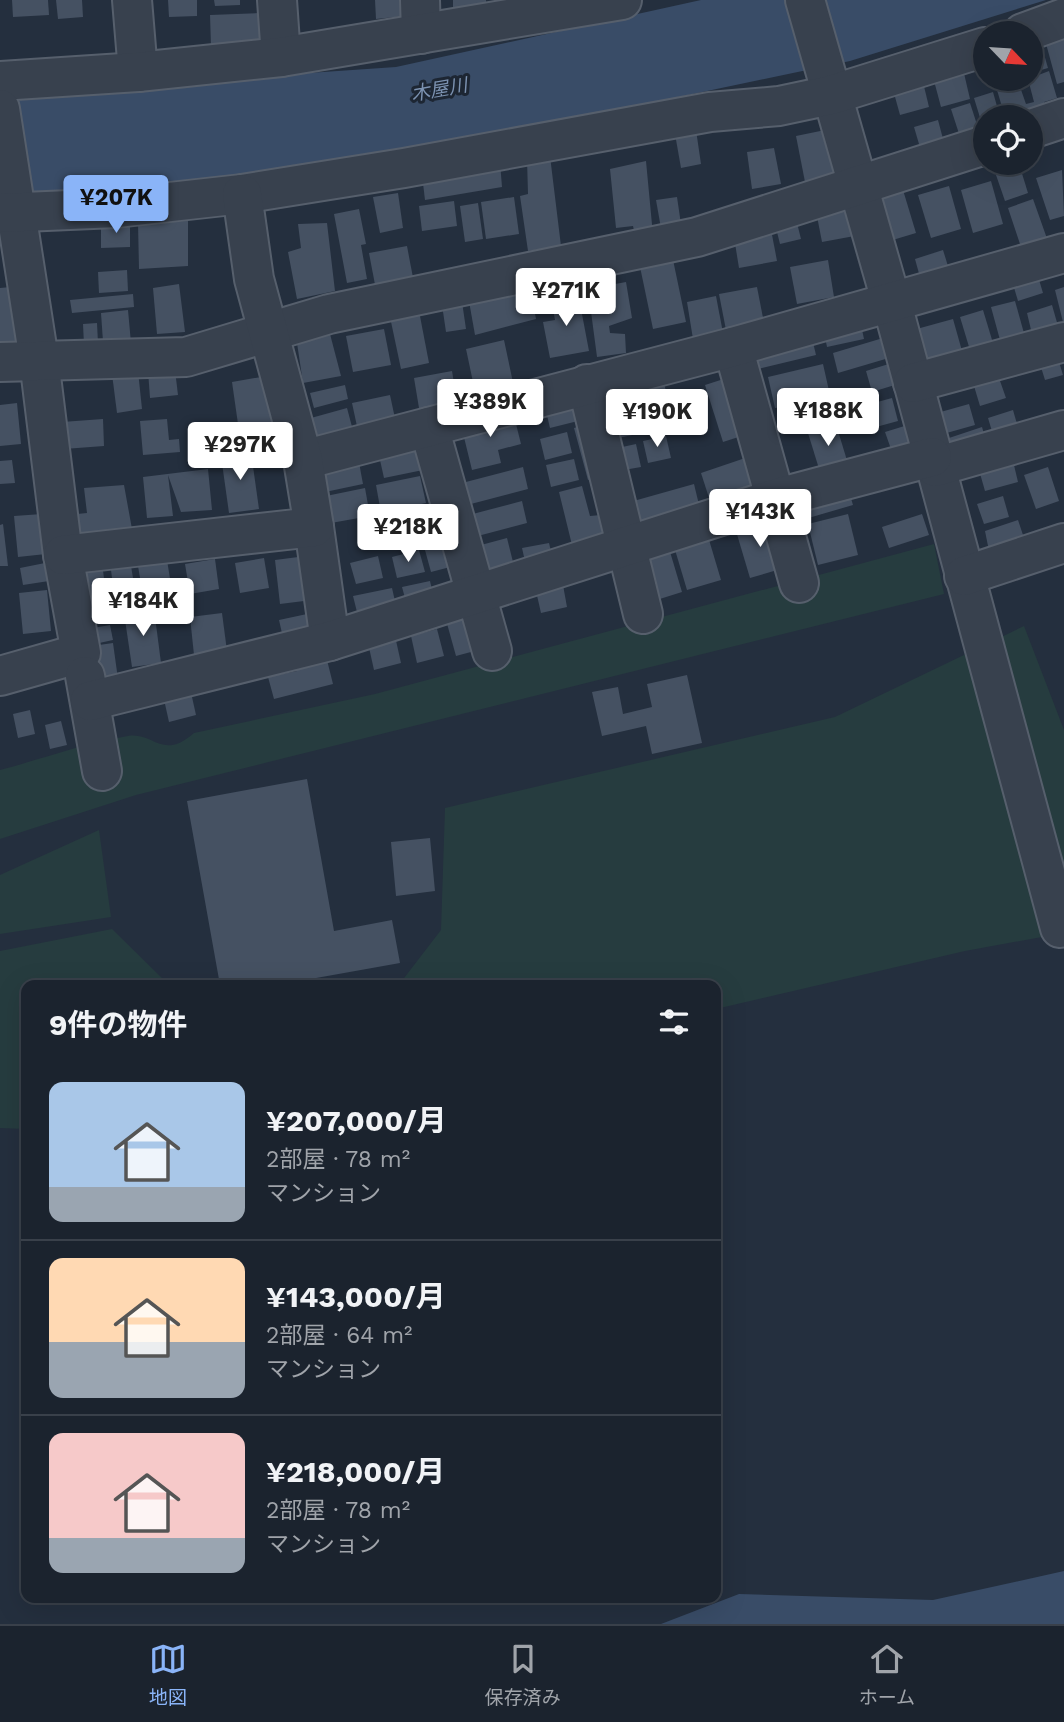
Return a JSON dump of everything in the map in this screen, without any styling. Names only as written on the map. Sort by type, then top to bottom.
[{"type":"street","points":[[132,0],[138,72]]},
{"type":"street","points":[[277,0],[281,57]]},
{"type":"street","points":[[0,81],[138,72],[281,57],[420,17],[622,0]]},
{"type":"street","points":[[805,0],[892,304],[1060,928]]},
{"type":"street","points":[[1043,26],[1064,18]]},
{"type":"street","points":[[8,212],[116,208],[242,194],[404,168],[710,112],[779,106],[829,87],[973,50]]},
{"type":"street","points":[[0,109],[8,212],[38,360],[63,555],[102,771]]},
{"type":"street","points":[[1043,125],[1064,118]]},
{"type":"street","points":[[0,362],[186,357],[368,305],[572,265],[697,237],[973,149]]},
{"type":"street","points":[[242,194],[254,279],[303,460],[330,641]]},
{"type":"street","points":[[303,460],[892,304],[1064,253]]},
{"type":"street","points":[[913,383],[1064,342]]},
{"type":"street","points":[[733,347],[799,583]]},
{"type":"street","points":[[587,384],[643,614]]},
{"type":"street","points":[[429,426],[492,651]]},
{"type":"street","points":[[90,701],[330,641],[477,597],[777,498],[1064,430]]},
{"type":"street","points":[[63,555],[314,527]]},
{"type":"street","points":[[964,576],[1064,542]]},
{"type":"street","points":[[0,676],[81,653]]},
{"type":"green space","points":[[934,544],[944,594],[136,795],[0,839],[0,770],[128,736],[174,745],[194,733],[375,694]]},
{"type":"green space","points":[[1024,626],[1064,730],[1064,933],[965,951],[721,1008],[721,980],[403,980],[441,930],[445,808],[835,717]]},
{"type":"green space","points":[[99,830],[111,917],[0,934],[0,875]]},
{"type":"green space","points":[[112,929],[164,980],[21,980],[21,1129],[0,1128],[0,951]]},
{"type":"water","name":"木屋川","points":[[701,0],[1046,0],[850,61],[541,126],[15,212],[0,89],[121,86],[396,67]]},
{"type":"water","points":[[1064,1571],[1064,1624],[661,1624],[739,1594],[933,1600]]},
{"type":"building","points":[[12,0],[48,0],[49,15],[13,17]]},
{"type":"building","points":[[56,0],[82,0],[83,17],[58,19]]},
{"type":"building","points":[[168,0],[197,0],[197,16],[169,17]]},
{"type":"building","points":[[214,0],[240,0],[240,5],[215,6]]},
{"type":"building","points":[[375,0],[403,0],[405,16],[376,19]]},
{"type":"building","points":[[453,0],[486,0],[486,15],[453,16]]},
{"type":"building","points":[[260,13],[261,44],[211,46],[210,15]]},
{"type":"building","points":[[1064,35],[1064,82],[1057,84],[1045,40]]},
{"type":"building","points":[[1043,51],[1048,68],[1043,69]]},
{"type":"building","points":[[963,69],[970,99],[941,107],[933,77]]},
{"type":"building","points":[[1049,71],[1057,98],[1044,102],[1049,119],[1043,119],[1043,105],[1001,105],[997,91],[1021,91],[1026,104],[1034,102],[1031,91],[1043,91],[1043,73]]},
{"type":"building","points":[[922,78],[929,107],[900,115],[892,86]]},
{"type":"building","points":[[993,92],[997,105],[976,105],[974,98]]},
{"type":"building","points":[[970,103],[973,112],[973,143],[963,146],[951,109]]},
{"type":"building","points":[[938,120],[947,154],[924,161],[914,127]]},
{"type":"building","points":[[830,129],[841,180],[806,187],[796,136]]},
{"type":"building","points":[[696,130],[701,164],[681,168],[675,134]]},
{"type":"building","points":[[774,148],[781,184],[752,189],[747,152]]},
{"type":"building","points":[[550,156],[561,246],[528,251],[520,196],[528,194],[527,159]]},
{"type":"building","points":[[646,161],[653,235],[636,239],[633,226],[616,228],[610,169]]},
{"type":"building","points":[[500,162],[502,187],[425,200],[422,175]]},
{"type":"building","points":[[1062,170],[1064,216],[1050,220],[1036,178]]},
{"type":"building","points":[[996,175],[1022,175],[1028,193],[1005,201]]},
{"type":"building","points":[[991,181],[1003,224],[973,233],[961,190]]},
{"type":"building","points":[[949,186],[961,229],[931,238],[918,195]]},
{"type":"building","points":[[903,190],[916,233],[886,242],[873,199]]},
{"type":"building","points":[[398,193],[403,228],[380,233],[373,197]]},
{"type":"building","points":[[514,197],[519,234],[486,239],[481,202]]},
{"type":"building","points":[[677,197],[682,231],[662,234],[656,200]]},
{"type":"building","points":[[853,198],[860,235],[822,242],[815,206]]},
{"type":"building","points":[[1033,199],[1050,247],[1024,256],[1008,208]]},
{"type":"building","points":[[454,201],[457,226],[422,231],[419,206]]},
{"type":"building","points":[[478,203],[483,239],[465,242],[460,206]]},
{"type":"building","points":[[359,209],[366,244],[361,245],[367,279],[347,283],[334,214]]},
{"type":"building","points":[[795,215],[801,239],[780,244],[774,220]]},
{"type":"building","points":[[188,221],[188,266],[139,269],[138,222]]},
{"type":"building","points":[[130,222],[130,247],[101,248],[101,223]]},
{"type":"building","points":[[327,223],[335,291],[297,299],[288,252],[301,248],[298,224]]},
{"type":"building","points":[[770,224],[777,261],[739,268],[733,231]]},
{"type":"building","points":[[407,246],[414,283],[376,290],[369,253]]},
{"type":"building","points":[[943,250],[952,279],[923,288],[915,259]]},
{"type":"building","points":[[672,255],[686,322],[653,329],[639,262]]},
{"type":"building","points":[[828,260],[834,297],[797,304],[790,267]]},
{"type":"building","points":[[127,270],[128,291],[99,293],[98,272]]},
{"type":"building","points":[[1037,273],[1043,293],[1018,301],[1012,281]]},
{"type":"building","points":[[528,278],[536,319],[475,335],[467,290]]},
{"type":"building","points":[[626,282],[632,318],[609,326],[610,333],[625,334],[626,353],[597,357],[588,289]]},
{"type":"building","points":[[179,284],[185,332],[157,334],[153,288]]},
{"type":"building","points":[[11,287],[18,343],[0,346],[0,288]]},
{"type":"building","points":[[757,287],[764,323],[726,330],[719,294]]},
{"type":"building","points":[[1064,287],[1064,322],[1063,322],[1055,290]]},
{"type":"building","points":[[578,293],[589,351],[550,358],[543,322],[555,320],[551,298]]},
{"type":"building","points":[[133,294],[134,307],[72,313],[70,300]]},
{"type":"building","points":[[461,295],[466,329],[446,332],[441,298]]},
{"type":"building","points":[[716,296],[723,333],[693,339],[687,302]]},
{"type":"building","points":[[1015,301],[1027,344],[1003,351],[991,307]]},
{"type":"building","points":[[1052,305],[1058,326],[1032,334],[1027,313]]},
{"type":"building","points":[[128,310],[132,354],[104,356],[101,313]]},
{"type":"building","points":[[983,310],[996,353],[973,360],[960,317]]},
{"type":"building","points":[[419,311],[429,363],[401,369],[390,317]]},
{"type":"building","points":[[953,319],[964,358],[924,369],[913,330]]},
{"type":"building","points":[[860,320],[864,339],[827,347],[823,327]]},
{"type":"building","points":[[97,323],[98,343],[84,345],[83,324]]},
{"type":"building","points":[[384,329],[391,365],[353,372],[346,336]]},
{"type":"building","points":[[330,334],[341,376],[303,383],[297,343]]},
{"type":"building","points":[[811,334],[816,355],[758,369],[753,348]]},
{"type":"building","points":[[893,335],[899,355],[838,373],[833,353]]},
{"type":"building","points":[[504,340],[515,392],[477,401],[466,349]]},
{"type":"building","points":[[1057,355],[1063,375],[1045,380],[1039,361]]},
{"type":"building","points":[[892,363],[898,384],[872,392],[866,371]]},
{"type":"building","points":[[823,364],[834,413],[794,423],[790,406],[775,408],[768,377]]},
{"type":"building","points":[[175,370],[178,395],[150,398],[148,371]]},
{"type":"building","points":[[138,371],[142,409],[117,413],[112,374]]},
{"type":"building","points":[[452,371],[458,407],[420,414],[414,378]]},
{"type":"building","points":[[662,374],[667,396],[640,402],[636,380]]},
{"type":"building","points":[[272,375],[275,432],[240,438],[232,382]]},
{"type":"building","points":[[733,376],[751,433],[723,442],[705,385]]},
{"type":"building","points":[[999,378],[1006,398],[980,406],[974,386]]},
{"type":"building","points":[[345,385],[348,399],[314,408],[310,393]]},
{"type":"building","points":[[625,386],[629,408],[603,414],[598,392]]},
{"type":"building","points":[[390,395],[396,423],[358,431],[352,403]]},
{"type":"building","points":[[892,398],[898,421],[854,433],[848,410]]},
{"type":"building","points":[[572,400],[578,421],[550,428],[545,407]]},
{"type":"building","points":[[17,403],[21,444],[0,446],[0,405]]},
{"type":"building","points":[[668,403],[673,425],[646,431],[641,409]]},
{"type":"building","points":[[969,404],[975,425],[943,434],[937,413]]},
{"type":"building","points":[[347,408],[355,438],[316,445],[311,418]]},
{"type":"building","points":[[1013,410],[1019,431],[994,438],[988,418]]},
{"type":"building","points":[[513,412],[521,444],[498,450],[501,463],[472,470],[461,425]]},
{"type":"building","points":[[632,412],[637,434],[618,438],[614,417]]},
{"type":"building","points":[[103,419],[104,446],[64,449],[62,422]]},
{"type":"building","points":[[167,419],[169,440],[179,439],[180,452],[143,455],[140,421]]},
{"type":"building","points":[[835,421],[849,467],[821,475],[807,430]]},
{"type":"building","points":[[589,423],[605,475],[588,480],[574,428]]},
{"type":"building","points":[[911,424],[917,445],[892,452],[885,432]]},
{"type":"building","points":[[982,427],[988,448],[948,459],[943,440]]},
{"type":"building","points":[[567,432],[572,453],[545,460],[540,439]]},
{"type":"building","points":[[666,436],[671,458],[648,463],[643,441]]},
{"type":"building","points":[[422,441],[428,469],[384,478],[378,451]]},
{"type":"building","points":[[636,444],[641,467],[618,471],[613,449]]},
{"type":"building","points":[[251,452],[259,509],[229,513],[221,456]]},
{"type":"building","points":[[757,454],[767,485],[711,504],[701,473]]},
{"type":"building","points":[[358,457],[363,484],[325,492],[319,465]]},
{"type":"building","points":[[574,459],[579,480],[551,487],[546,465]]},
{"type":"building","points":[[12,460],[15,483],[0,484],[0,461]]},
{"type":"building","points":[[1013,461],[1018,482],[985,491],[979,470]]},
{"type":"building","points":[[523,467],[528,489],[467,505],[462,483]]},
{"type":"building","points":[[1048,467],[1059,501],[1036,509],[1024,475]]},
{"type":"building","points":[[208,469],[212,510],[181,512],[168,475],[173,516],[147,518],[143,477]]},
{"type":"building","points":[[420,476],[426,503],[381,513],[376,485]]},
{"type":"building","points":[[694,484],[701,513],[638,531],[630,502]]},
{"type":"building","points":[[124,485],[132,529],[80,542],[77,514],[87,513],[84,488]]},
{"type":"building","points":[[847,485],[853,505],[805,519],[799,498]]},
{"type":"building","points":[[582,486],[590,516],[601,515],[606,537],[572,545],[559,492]]},
{"type":"building","points":[[365,488],[370,516],[331,523],[326,496]]},
{"type":"building","points":[[1003,496],[1009,517],[984,524],[977,504]]},
{"type":"building","points":[[522,501],[527,523],[474,537],[469,515]]},
{"type":"building","points":[[443,508],[449,529],[413,539],[407,517]]},
{"type":"building","points":[[42,514],[46,554],[18,557],[14,516]]},
{"type":"building","points":[[848,514],[858,555],[818,565],[808,524]]},
{"type":"building","points":[[922,514],[929,535],[889,548],[882,527]]},
{"type":"building","points":[[771,520],[784,568],[750,578],[736,531]]},
{"type":"building","points":[[1018,520],[1025,541],[989,551],[985,531]]},
{"type":"building","points":[[3,524],[8,566],[0,566],[0,525]]},
{"type":"building","points":[[707,533],[721,580],[687,590],[673,543]]},
{"type":"building","points":[[507,538],[516,574],[491,582],[481,545]]},
{"type":"building","points":[[453,543],[458,565],[431,572],[425,550]]},
{"type":"building","points":[[549,543],[554,564],[527,570],[522,548]]},
{"type":"building","points":[[668,545],[682,592],[647,603],[633,555]]},
{"type":"building","points":[[419,550],[425,572],[397,578],[392,557]]},
{"type":"building","points":[[306,556],[312,600],[280,604],[275,560]]},
{"type":"building","points":[[378,556],[383,578],[356,584],[350,563]]},
{"type":"building","points":[[264,558],[269,588],[240,593],[235,563]]},
{"type":"building","points":[[215,559],[219,589],[190,594],[185,564]]},
{"type":"building","points":[[167,560],[172,591],[143,596],[138,566]]},
{"type":"building","points":[[45,563],[49,581],[23,585],[20,568]]},
{"type":"building","points":[[102,563],[108,609],[86,612],[80,566]]},
{"type":"building","points":[[131,566],[136,596],[115,601],[111,570]]},
{"type":"building","points":[[430,581],[435,603],[408,609],[402,587]]},
{"type":"building","points":[[563,585],[567,607],[541,613],[536,591]]},
{"type":"building","points":[[392,588],[397,610],[359,620],[353,596]]},
{"type":"building","points":[[47,590],[51,631],[23,634],[19,593]]},
{"type":"building","points":[[154,609],[161,663],[132,667],[124,613]]},
{"type":"building","points":[[471,612],[482,649],[456,656],[446,620]]},
{"type":"building","points":[[222,613],[227,651],[194,655],[190,617]]},
{"type":"building","points":[[307,614],[312,635],[284,642],[279,620]]},
{"type":"building","points":[[110,625],[113,640],[90,645],[87,629]]},
{"type":"building","points":[[437,629],[444,656],[417,663],[411,636]]},
{"type":"building","points":[[395,636],[401,663],[374,670],[368,643]]},
{"type":"building","points":[[113,643],[118,679],[96,681],[92,646]]},
{"type":"building","points":[[326,656],[333,684],[274,699],[268,677],[297,671],[295,663]]},
{"type":"building","points":[[687,675],[702,743],[652,754],[646,726],[602,736],[592,692],[618,687],[623,714],[652,707],[647,684]]},
{"type":"building","points":[[190,688],[196,715],[169,722],[163,695]]},
{"type":"building","points":[[30,710],[35,734],[18,738],[13,714]]},
{"type":"building","points":[[61,721],[67,745],[50,749],[45,725]]},
{"type":"building","points":[[307,779],[334,931],[392,920],[400,963],[305,980],[219,980],[187,801]]},
{"type":"building","points":[[430,838],[435,891],[396,896],[391,842]]}]
